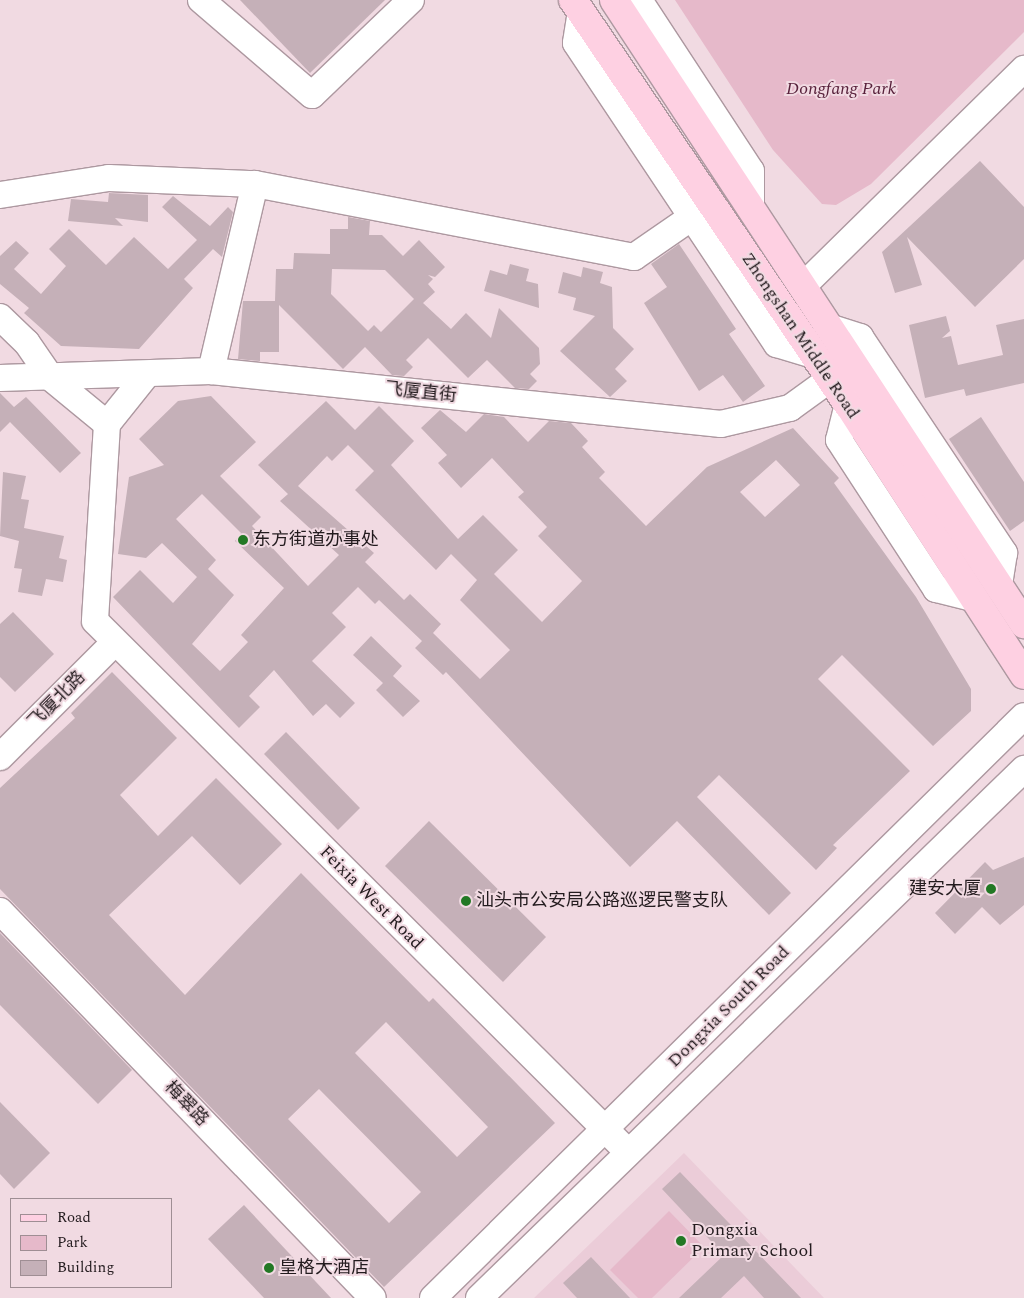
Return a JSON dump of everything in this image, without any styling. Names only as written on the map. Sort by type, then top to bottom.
[{"type":"main road","name":"Zhongshan Middle Road","points":[[614,0],[1024,624]]},
{"type":"main road","name":"Zhongshan Middle Road","points":[[577,6],[848,404],[971,598],[1024,675]]},
{"type":"street","points":[[201,0],[312,95],[411,0]]},
{"type":"street","points":[[639,0],[752,171],[751,209]]},
{"type":"street","points":[[577,6],[576,43],[776,344],[813,355]]},
{"type":"street","points":[[803,286],[1024,69]]},
{"type":"street","points":[[0,194],[109,178],[255,184],[634,257],[692,217]]},
{"type":"street","points":[[211,371],[255,184]]},
{"type":"street","points":[[0,317],[27,343],[51,378],[107,424],[147,374]]},
{"type":"street","name":"飞厦直街","points":[[0,378],[51,378],[211,371],[721,424],[790,408],[830,380]]},
{"type":"street","name":"Feixia West Road","points":[[107,424],[95,621],[114,643],[628,1152]]},
{"type":"street","name":"飞厦北路","points":[[0,756],[114,643]]},
{"type":"street","name":"Dongxia South Road","points":[[433,1298],[1024,716]]},
{"type":"street","name":"Dongxia South Road","points":[[479,1298],[1024,769]]},
{"type":"street","name":"梅翠路","points":[[0,911],[373,1298]]},
{"type":"shaded area","name":"Dongxia Primary School","points":[[684,1153],[824,1298],[534,1298],[653,1183]]},
{"type":"green space","name":"Dongfang Park","points":[[675,0],[1024,0],[1024,32],[871,184],[836,205],[822,204],[773,150]]},
{"type":"green space","points":[[669,1211],[704,1247],[652,1298],[638,1298],[610,1270]]},
{"type":"building","points":[[240,0],[385,0],[310,73]]},
{"type":"building","points":[[980,161],[1024,207],[1024,259],[975,307],[907,237],[922,285],[895,293],[882,252]]},
{"type":"building","points":[[109,193],[148,195],[148,222],[115,218],[123,226],[68,221],[71,199],[108,202]]},
{"type":"building","points":[[173,196],[210,226],[228,207],[233,212],[222,257],[213,249],[184,279],[193,288],[139,349],[61,346],[24,313],[29,308],[0,284],[0,256],[16,241],[29,253],[14,269],[41,294],[66,266],[49,249],[69,229],[106,265],[134,237],[168,269],[197,240],[162,207]]},
{"type":"building","points":[[348,217],[370,221],[369,235],[382,235],[403,256],[419,240],[445,267],[435,277],[428,275],[433,279],[428,284],[435,292],[423,303],[451,329],[466,313],[491,338],[499,308],[539,348],[540,364],[530,374],[537,381],[529,389],[515,388],[487,360],[468,378],[428,338],[406,360],[413,367],[404,376],[392,375],[365,347],[343,369],[279,305],[279,352],[260,352],[260,361],[238,359],[243,301],[275,301],[276,269],[293,269],[294,253],[330,254],[330,229],[348,229]],"holes":[[[332,269],[385,270],[414,299],[381,332],[374,325],[368,331],[331,294]]]},
{"type":"building","points":[[679,244],[736,329],[729,334],[765,386],[743,402],[723,375],[699,391],[644,303],[667,287],[651,264]]},
{"type":"building","points":[[510,264],[529,269],[526,281],[538,284],[539,308],[484,291],[490,270],[507,275]]},
{"type":"building","points":[[583,267],[603,272],[600,283],[612,287],[613,328],[634,349],[615,369],[627,381],[610,397],[560,351],[595,316],[573,310],[576,298],[558,293],[563,272],[581,277]]},
{"type":"building","points":[[946,316],[950,331],[942,338],[951,336],[958,365],[1003,355],[996,325],[1024,319],[1024,383],[966,396],[964,389],[925,398],[909,325]]},
{"type":"building","points":[[0,393],[14,407],[26,397],[81,453],[60,473],[10,422],[0,432]]},
{"type":"building","points":[[211,396],[256,442],[220,476],[261,517],[252,526],[308,586],[339,555],[280,501],[288,494],[258,465],[326,401],[355,430],[379,406],[414,441],[391,465],[458,539],[483,515],[518,550],[494,574],[542,622],[582,581],[538,536],[547,527],[518,497],[524,492],[492,458],[461,488],[438,463],[447,455],[421,428],[440,410],[466,432],[484,414],[504,417],[528,442],[549,421],[571,423],[588,441],[582,447],[605,472],[599,478],[646,526],[707,467],[793,428],[839,478],[834,483],[916,597],[971,689],[971,711],[933,746],[842,655],[818,679],[910,771],[833,845],[837,848],[816,870],[719,775],[697,797],[791,893],[769,915],[677,821],[630,867],[446,672],[443,675],[415,648],[422,641],[379,600],[375,604],[358,587],[332,613],[346,627],[312,661],[355,703],[340,718],[326,704],[313,716],[274,670],[249,696],[260,707],[239,728],[113,597],[140,570],[173,603],[197,577],[162,543],[146,558],[118,554],[129,477],[164,465],[139,439],[178,401]],"holes":[[[348,445],[374,471],[355,490],[436,570],[451,554],[477,580],[460,600],[510,650],[480,679],[433,633],[441,624],[410,594],[404,600],[365,562],[374,553],[298,486],[327,456],[332,461]],[[776,460],[800,485],[765,517],[740,492]],[[202,494],[241,533],[235,541],[284,588],[241,635],[248,642],[220,671],[192,644],[234,595],[208,569],[216,560],[176,519]]]},
{"type":"building","points":[[981,417],[1024,482],[1024,521],[1010,531],[949,439]]},
{"type":"building","points":[[3,472],[26,476],[21,499],[29,500],[24,528],[64,536],[59,558],[67,560],[63,582],[46,579],[42,596],[18,592],[22,569],[14,568],[19,541],[0,536]]},
{"type":"building","points":[[13,612],[54,654],[15,692],[0,677],[0,624]]},
{"type":"building","points":[[371,636],[402,666],[393,676],[420,701],[403,717],[376,690],[383,683],[353,655]]},
{"type":"building","points":[[112,672],[177,738],[120,795],[158,836],[216,778],[282,844],[240,885],[192,836],[109,915],[185,995],[301,873],[429,1002],[433,998],[555,1123],[384,1287],[0,889],[0,788],[75,718],[71,713]],"holes":[[[386,1022],[488,1127],[457,1157],[355,1053]],[[319,1089],[421,1192],[389,1223],[288,1119]]]},
{"type":"building","points":[[286,732],[360,808],[338,830],[264,754]]},
{"type":"building","name":"汕头市公安局公路巡逻民警支队","points":[[429,821],[546,937],[503,982],[385,866]]},
{"type":"building","name":"建安大厦","points":[[1024,857],[1024,905],[1000,925],[982,907],[955,934],[935,913],[985,862],[993,870]]},
{"type":"building","points":[[0,933],[132,1070],[98,1104],[0,1005]]},
{"type":"building","points":[[0,1102],[50,1153],[14,1189],[0,1174]]},
{"type":"building","points":[[680,1172],[801,1298],[764,1298],[744,1276],[721,1298],[679,1298],[724,1255],[662,1189]]},
{"type":"building","name":"皇格大酒店","points":[[244,1205],[331,1298],[264,1298],[208,1239]]},
{"type":"building","points":[[591,1257],[630,1298],[577,1298],[563,1283]]},
{"type":"place","name":"东方街道办事处","points":[[243,540]]},
{"type":"place","name":"建安大厦","points":[[991,889]]},
{"type":"place","name":"汕头市公安局公路巡逻民警支队","points":[[466,901]]},
{"type":"place","name":"Dongxia Primary School","points":[[681,1241]]},
{"type":"place","name":"皇格大酒店","points":[[269,1268]]}]
